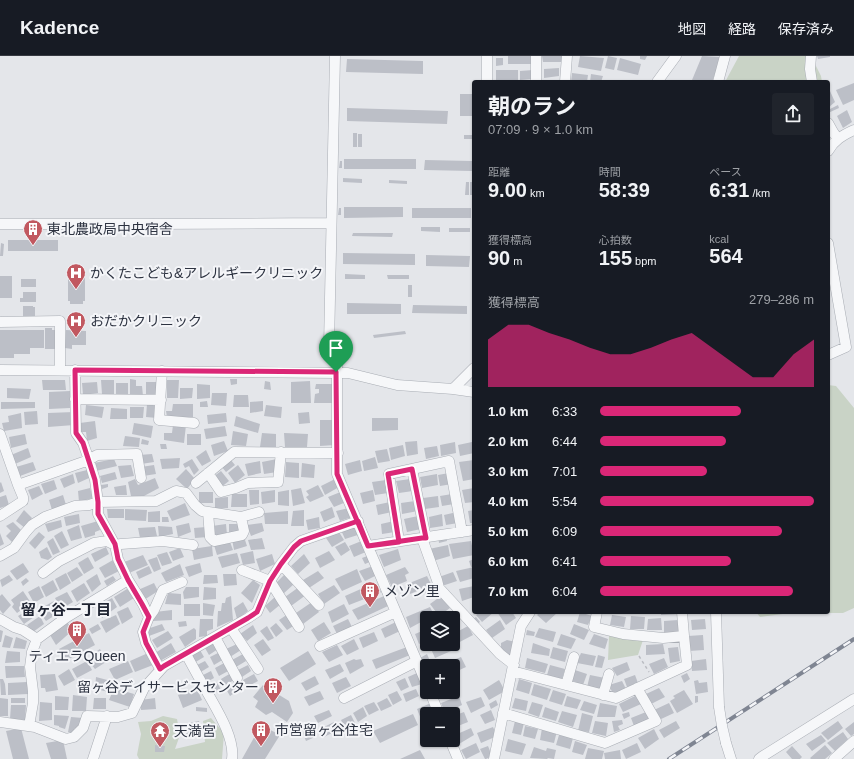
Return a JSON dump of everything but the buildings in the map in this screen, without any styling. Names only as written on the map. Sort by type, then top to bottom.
[{"type":"street","points":[[335,56],[329,346],[336,360],[337,474],[420,668]]},
{"type":"street","points":[[486,80],[487,56]]},
{"type":"street","points":[[536,56],[536,80]]},
{"type":"street","points":[[565,80],[567,56]]},
{"type":"street","points":[[658,80],[676,56]]},
{"type":"street","points":[[719,80],[725,56]]},
{"type":"street","points":[[811,56],[810,68],[812,80]]},
{"type":"street","points":[[830,127],[838,139]]},
{"type":"street","points":[[830,146],[845,134],[854,130]]},
{"type":"street","points":[[0,224],[331,223]]},
{"type":"street","points":[[830,252],[850,346],[830,354]]},
{"type":"street","points":[[0,322],[60,322],[60,370]]},
{"type":"street","points":[[0,370],[336,372],[348,373],[397,384],[472,392]]},
{"type":"street","points":[[75,370],[76,433],[83,443],[95,480],[98,514],[115,544],[118,559],[128,580],[149,617]]},
{"type":"street","points":[[453,389],[472,370]]},
{"type":"street","points":[[162,371],[159,420],[194,423]]},
{"type":"street","points":[[76,399],[161,400]]},
{"type":"street","points":[[0,434],[23,498],[23,501],[0,516]]},
{"type":"street","points":[[196,483],[234,452],[338,453]]},
{"type":"street","points":[[208,473],[221,492],[248,483],[278,482],[281,452]]},
{"type":"street","points":[[18,485],[89,460],[97,455],[137,454],[141,478]]},
{"type":"street","points":[[399,542],[388,474],[449,461],[462,532]]},
{"type":"street","points":[[412,469],[424,538],[439,588],[513,668],[566,685],[616,698],[687,666],[682,614]]},
{"type":"street","points":[[0,556],[14,548],[32,525],[45,517],[75,506],[89,505],[98,502],[156,501],[176,491],[186,493],[195,505],[202,511],[241,517],[259,512]]},
{"type":"street","points":[[208,512],[210,537],[214,542],[242,535],[244,531],[241,517]]},
{"type":"street","points":[[0,722],[35,727],[66,739],[74,737],[83,728],[87,716],[118,717],[132,713],[144,688],[160,669],[257,612],[270,581],[294,547],[301,541],[358,521]]},
{"type":"street","points":[[368,546],[472,530]]},
{"type":"street","points":[[43,573],[59,561],[94,543],[108,541],[115,544],[163,541],[193,545]]},
{"type":"street","points":[[281,564],[319,605]]},
{"type":"street","points":[[242,570],[270,581],[299,627]]},
{"type":"street","points":[[29,726],[33,703],[30,668],[32,652],[37,639],[67,617],[128,580]]},
{"type":"street","points":[[160,669],[146,643],[143,632],[163,590],[182,582]]},
{"type":"street","points":[[320,646],[396,612]]},
{"type":"street","points":[[494,759],[521,626],[529,614]]},
{"type":"street","points":[[597,614],[594,626],[623,634],[663,638],[684,636]]},
{"type":"street","points":[[716,614],[720,707],[722,726],[731,759]]},
{"type":"street","points":[[0,619],[23,630],[37,639]]},
{"type":"street","points":[[231,628],[258,669]]},
{"type":"street","points":[[215,637],[237,678]]},
{"type":"street","points":[[186,654],[220,714],[230,740],[233,754],[232,759]]},
{"type":"street","points":[[566,685],[574,656]]},
{"type":"street","points":[[344,698],[417,661]]},
{"type":"street","points":[[603,695],[609,674]]},
{"type":"street","points":[[503,713],[605,743],[656,721],[637,688]]},
{"type":"street","points":[[760,759],[854,699]]},
{"type":"street","points":[[93,759],[107,716]]},
{"type":"street","points":[[834,759],[854,741]]},
{"type":"street","points":[[453,747],[458,759]]},
{"type":"path","points":[[639,656],[654,681]]},
{"type":"shaded area","points":[[739,56],[811,56],[822,80],[726,80]]},
{"type":"shaded area","points":[[830,385],[836,386],[854,408],[854,608],[843,613],[830,613]]},
{"type":"shaded area","points":[[758,614],[782,614],[760,617]]},
{"type":"shaded area","points":[[609,636],[643,640],[638,655],[608,660]]},
{"type":"shaded area","points":[[163,716],[177,719],[180,735],[175,749],[205,742],[203,721],[211,718],[224,733],[222,759],[139,759],[137,755],[141,734],[138,722],[151,721]]},
{"type":"railway","points":[[669,759],[854,639]]},
{"type":"place","name":"東北農政局中央宿舎","points":[[33,246]]},
{"type":"place","name":"かくたこども&アレルギークリニック","points":[[76,290]]},
{"type":"place","name":"おだかクリニック","points":[[76,338]]},
{"type":"place","name":"メゾン里","points":[[370,608]]},
{"type":"place","name":"ティエラQueen","points":[[77,647]]},
{"type":"place","name":"留ヶ谷デイサービスセンター","points":[[273,704]]},
{"type":"place","name":"市営留ヶ谷住宅","points":[[261,747]]},
{"type":"place","name":"天満宮","points":[[160,748]]},
{"type":"district","name":"留ヶ谷一丁目","points":[[66,609]]},
{"type":"route","points":[[336,372],[75,370],[76,433],[83,443],[95,480],[98,514],[115,544],[118,559],[128,580],[149,617],[143,632],[146,643],[160,669],[257,612],[270,581],[282,562],[301,541],[358,521],[368,546],[399,542],[422,538],[426,538],[412,469],[388,474],[399,542],[368,546],[358,521],[337,474],[338,453],[336,372]]}]
